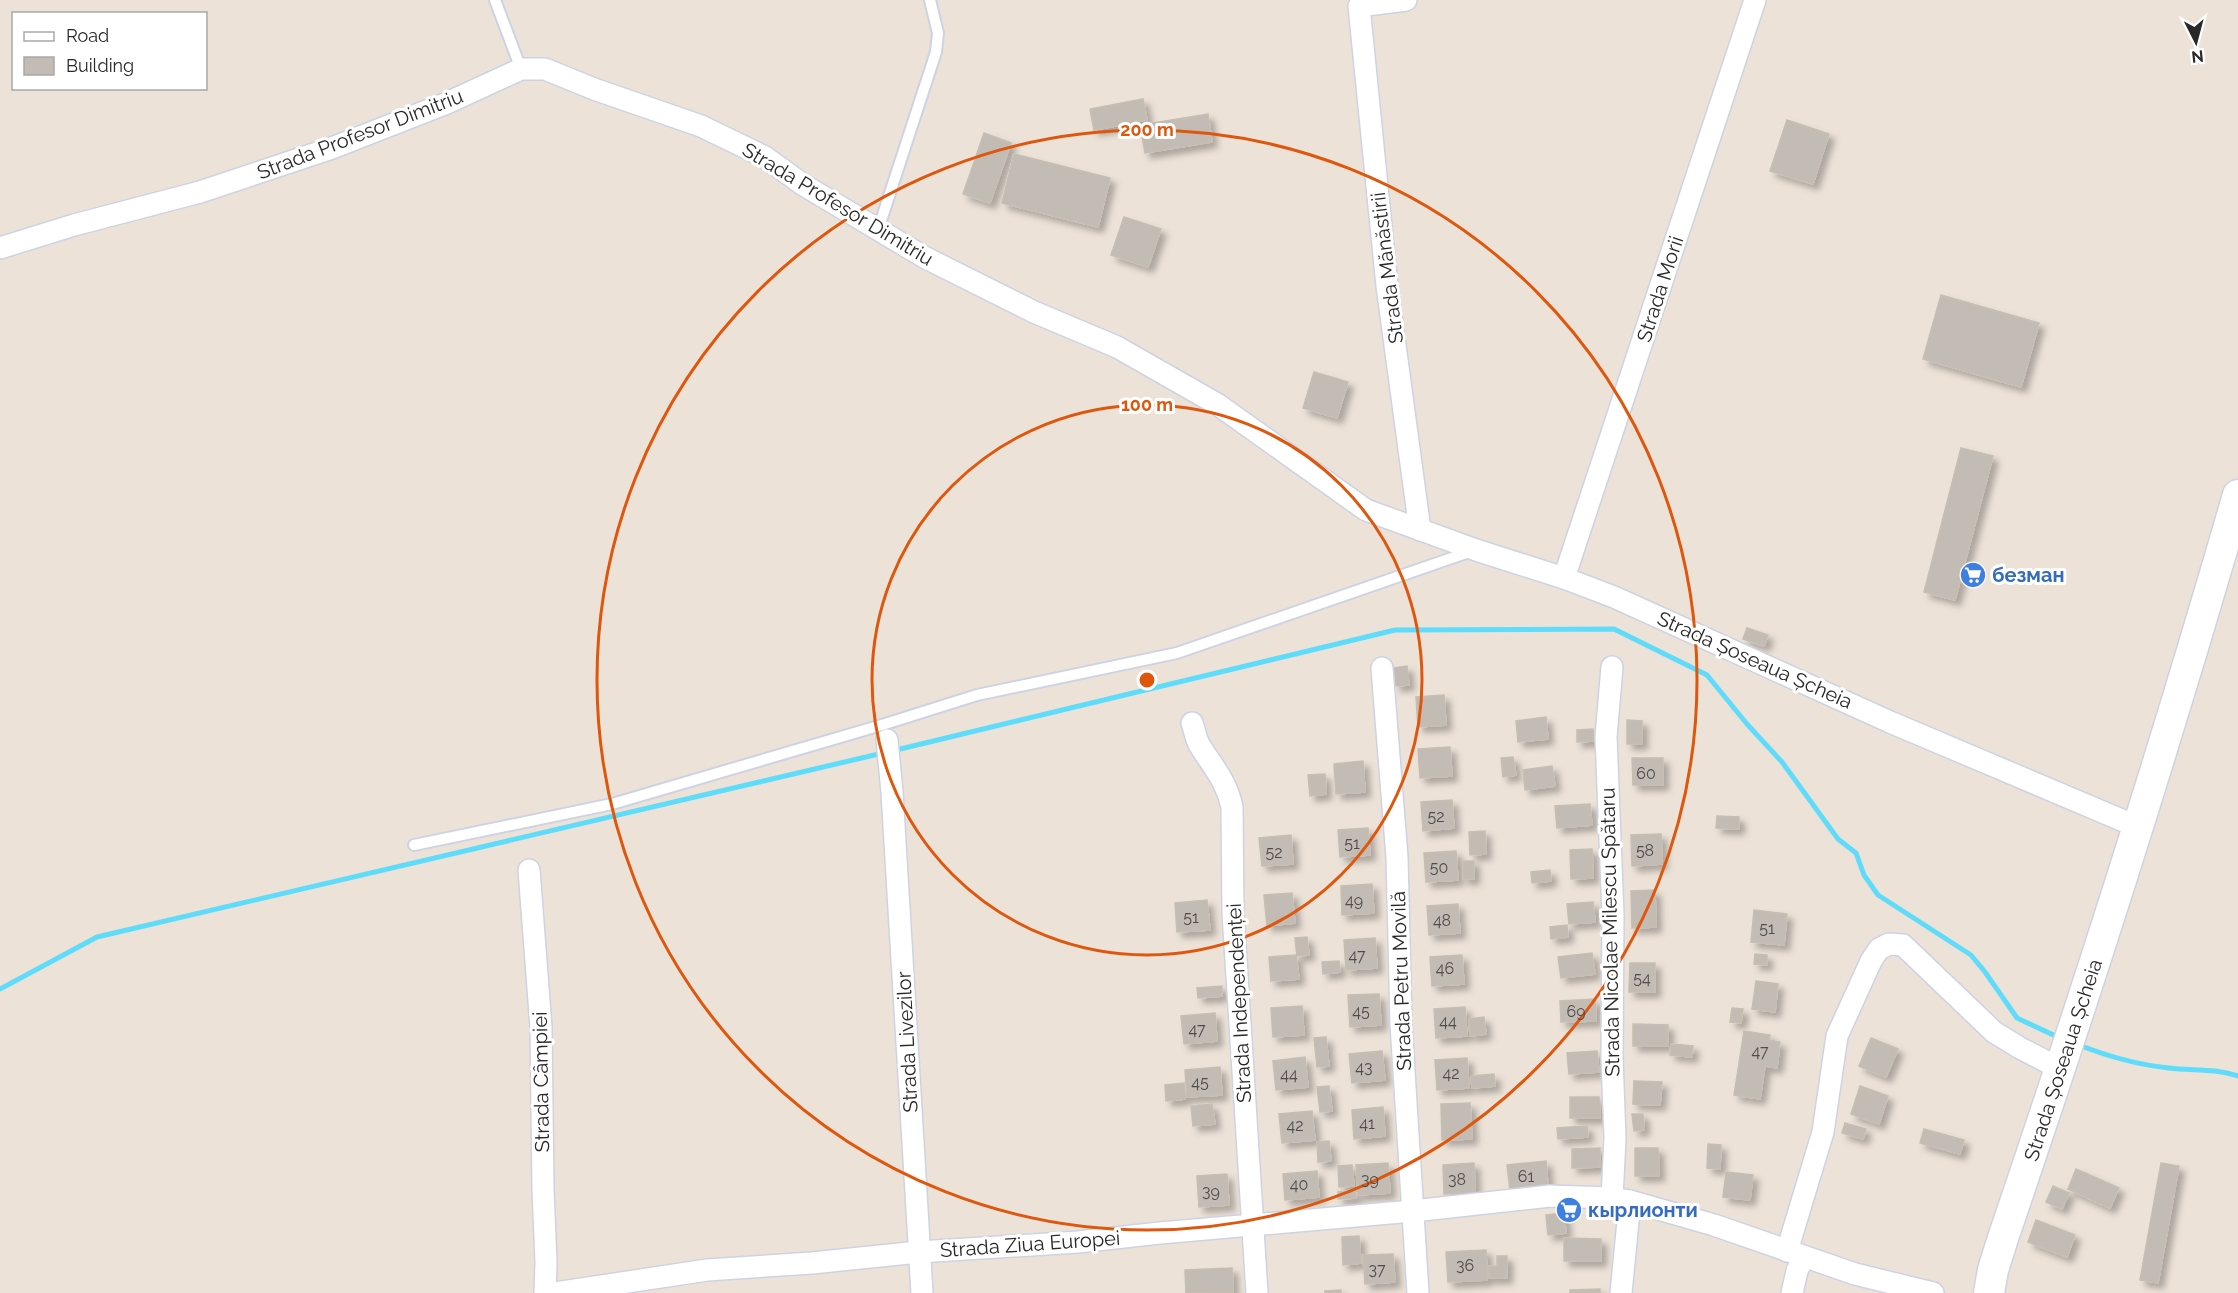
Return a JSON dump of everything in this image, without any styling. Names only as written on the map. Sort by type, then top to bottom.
[{"type":"main road","name":"Strada Șoseaua Șcheia","points":[[1989,1293],[2000,1249],[2066,1053],[2138,827],[2238,495]]},
{"type":"street","name":"Strada Mănăstirii","points":[[1406,0],[1359,6],[1387,286],[1420,530]]},
{"type":"street","name":"Strada Morii","points":[[1564,578],[1755,0]]},
{"type":"street","name":"Strada Profesor Dimitriu","points":[[0,248],[74,225],[200,192],[332,148],[447,103],[521,69],[545,69],[594,89],[701,126],[765,157],[802,183],[924,257],[1034,312],[1117,347],[1217,404],[1366,510]]},
{"type":"street","name":"Strada Șoseaua Șcheia","points":[[1366,510],[1614,597],[1890,722],[2138,827]]},
{"type":"street","name":"Strada Nicolae Milescu Spătaru","points":[[1612,667],[1606,737],[1613,915],[1612,1058],[1615,1138],[1621,1199],[1622,1293]]},
{"type":"street","name":"Strada Petru Movilă","points":[[1383,668],[1397,857],[1401,1024],[1418,1293]]},
{"type":"street","name":"Strada Independenței","points":[[1192,723],[1199,744],[1218,771],[1229,792],[1232,807],[1233,913],[1257,1293]]},
{"type":"street","name":"Strada Livezilor","points":[[886,732],[892,792],[922,1293]]},
{"type":"street","name":"Strada Câmpiei","points":[[530,870],[541,1027],[546,1262],[544,1293]]},
{"type":"street","points":[[1792,1293],[1797,1271],[1795,1255],[1823,1132],[1837,1036],[1871,961],[1879,949],[1888,944],[1904,945],[1994,1032],[2066,1053]]},
{"type":"street","name":"Strada Ziua Europei","points":[[555,1293],[706,1270],[812,1263],[919,1252],[1078,1242],[1550,1197],[1621,1199],[1714,1225],[1855,1274],[1933,1293]]},
{"type":"lane","points":[[495,0],[521,69]]},
{"type":"lane","points":[[878,230],[936,52],[938,33],[930,0]]},
{"type":"lane","points":[[414,845],[612,804],[886,732],[977,695],[1177,652],[1476,550]]},
{"type":"building","points":[[1143,99],[1147,120],[1094,130],[1090,109]]},
{"type":"building","points":[[1208,114],[1212,142],[1145,153],[1140,125]]},
{"type":"building","points":[[1787,120],[1829,134],[1813,184],[1770,171]]},
{"type":"building","points":[[984,133],[1011,143],[990,203],[963,194]]},
{"type":"building","points":[[1014,154],[1110,178],[1098,227],[1002,203]]},
{"type":"building","points":[[1124,217],[1161,229],[1148,267],[1111,255]]},
{"type":"building","points":[[1941,295],[2039,323],[2021,387],[1923,359]]},
{"type":"building","points":[[1314,372],[1348,382],[1337,418],[1303,408]]},
{"type":"building","points":[[1961,448],[1993,456],[1955,600],[1924,592]]},
{"type":"building","points":[[1747,628],[1768,635],[1764,646],[1743,639]]},
{"type":"building","points":[[1407,666],[1409,685],[1395,686],[1394,668]]},
{"type":"building","points":[[1444,695],[1446,725],[1418,727],[1416,697]]},
{"type":"building","points":[[1546,717],[1548,739],[1518,742],[1516,721]]},
{"type":"building","points":[[1627,720],[1642,721],[1642,744],[1627,744]]},
{"type":"building","points":[[1593,729],[1594,741],[1577,742],[1577,730]]},
{"type":"building","points":[[1450,747],[1452,776],[1420,778],[1418,749]]},
{"type":"building","points":[[1513,757],[1516,775],[1503,777],[1501,758]]},
{"type":"building","points":[[1632,758],[1663,758],[1663,785],[1633,785]]},
{"type":"building","points":[[1363,761],[1365,792],[1336,794],[1334,764]]},
{"type":"building","points":[[1552,766],[1555,786],[1525,790],[1523,770]]},
{"type":"building","points":[[1325,774],[1326,794],[1310,796],[1308,775]]},
{"type":"building","points":[[1452,800],[1454,828],[1423,831],[1421,802]]},
{"type":"building","points":[[1590,804],[1592,825],[1557,828],[1555,806]]},
{"type":"building","points":[[1717,816],[1739,817],[1739,829],[1716,828]]},
{"type":"building","points":[[1368,828],[1370,855],[1340,857],[1338,830]]},
{"type":"building","points":[[1485,831],[1486,854],[1470,855],[1469,832]]},
{"type":"building","points":[[1661,834],[1662,864],[1632,866],[1631,835]]},
{"type":"building","points":[[1291,835],[1293,864],[1262,866],[1259,838]]},
{"type":"building","points":[[1592,849],[1593,878],[1571,879],[1570,850]]},
{"type":"building","points":[[1456,851],[1458,880],[1426,882],[1424,853]]},
{"type":"building","points":[[1463,861],[1474,861],[1474,879],[1463,879]]},
{"type":"building","points":[[1550,870],[1551,881],[1532,883],[1531,872]]},
{"type":"building","points":[[1372,884],[1374,913],[1342,915],[1341,886]]},
{"type":"building","points":[[1655,890],[1656,927],[1632,928],[1631,891]]},
{"type":"building","points":[[1292,893],[1295,923],[1267,926],[1264,895]]},
{"type":"building","points":[[1207,900],[1210,930],[1177,932],[1175,903]]},
{"type":"building","points":[[1593,902],[1595,922],[1569,924],[1567,904]]},
{"type":"building","points":[[1458,904],[1460,933],[1429,935],[1427,906]]},
{"type":"building","points":[[1754,910],[1787,914],[1784,945],[1751,942]]},
{"type":"building","points":[[1567,925],[1568,937],[1551,939],[1550,927]]},
{"type":"building","points":[[1307,937],[1309,955],[1297,956],[1295,938]]},
{"type":"building","points":[[1375,938],[1377,968],[1346,970],[1344,940]]},
{"type":"building","points":[[1592,953],[1595,974],[1561,978],[1558,957]]},
{"type":"building","points":[[1755,954],[1767,955],[1767,965],[1754,964]]},
{"type":"building","points":[[1296,955],[1299,979],[1271,981],[1269,957]]},
{"type":"building","points":[[1462,955],[1464,984],[1432,986],[1430,957]]},
{"type":"building","points":[[1339,961],[1340,972],[1323,974],[1322,962]]},
{"type":"building","points":[[1630,963],[1655,963],[1655,992],[1629,992]]},
{"type":"building","points":[[1756,981],[1778,984],[1775,1012],[1752,1009]]},
{"type":"building","points":[[1222,986],[1222,996],[1198,998],[1197,988]]},
{"type":"building","points":[[1379,994],[1381,1025],[1350,1027],[1348,995]]},
{"type":"building","points":[[1595,999],[1596,1021],[1561,1022],[1560,1001]]},
{"type":"building","points":[[1302,1006],[1304,1035],[1273,1037],[1271,1008]]},
{"type":"building","points":[[1465,1007],[1467,1036],[1436,1038],[1434,1009]]},
{"type":"building","points":[[1732,1008],[1743,1009],[1741,1023],[1730,1022]]},
{"type":"building","points":[[1215,1013],[1217,1041],[1184,1044],[1181,1016]]},
{"type":"building","points":[[1484,1017],[1486,1034],[1470,1036],[1469,1019]]},
{"type":"building","points":[[1633,1024],[1668,1025],[1668,1046],[1633,1046]]},
{"type":"building","points":[[1744,1031],[1770,1035],[1769,1040],[1780,1042],[1777,1068],[1765,1066],[1760,1099],[1734,1095]]},
{"type":"building","points":[[1326,1037],[1329,1066],[1317,1067],[1314,1038]]},
{"type":"building","points":[[1871,1038],[1898,1049],[1886,1077],[1859,1066]]},
{"type":"building","points":[[1671,1044],[1693,1046],[1692,1057],[1670,1055]]},
{"type":"building","points":[[1382,1051],[1385,1080],[1352,1083],[1349,1054]]},
{"type":"building","points":[[1597,1051],[1599,1072],[1569,1074],[1567,1053]]},
{"type":"building","points":[[1305,1057],[1308,1087],[1276,1090],[1273,1061]]},
{"type":"building","points":[[1467,1058],[1469,1088],[1437,1090],[1435,1060]]},
{"type":"building","points":[[1220,1067],[1222,1095],[1187,1097],[1185,1070]]},
{"type":"building","points":[[1494,1074],[1495,1086],[1472,1088],[1471,1076]]},
{"type":"building","points":[[1634,1081],[1662,1082],[1660,1105],[1633,1104]]},
{"type":"building","points":[[1184,1083],[1185,1099],[1166,1101],[1165,1085]]},
{"type":"building","points":[[1329,1086],[1332,1111],[1320,1112],[1317,1087]]},
{"type":"building","points":[[1860,1086],[1888,1096],[1879,1124],[1851,1114]]},
{"type":"building","points":[[1570,1097],[1599,1097],[1600,1118],[1570,1118]]},
{"type":"building","points":[[1470,1103],[1472,1139],[1442,1140],[1441,1104]]},
{"type":"building","points":[[1212,1104],[1215,1124],[1193,1126],[1191,1106]]},
{"type":"building","points":[[1383,1107],[1385,1136],[1354,1139],[1352,1110]]},
{"type":"building","points":[[1312,1111],[1315,1140],[1282,1143],[1279,1114]]},
{"type":"building","points":[[1632,1114],[1643,1114],[1644,1130],[1634,1131]]},
{"type":"building","points":[[1845,1123],[1866,1129],[1863,1139],[1842,1133]]},
{"type":"building","points":[[1587,1126],[1588,1137],[1558,1139],[1557,1128]]},
{"type":"building","points":[[1924,1129],[1964,1140],[1960,1154],[1920,1143]]},
{"type":"building","points":[[1329,1141],[1331,1161],[1318,1162],[1317,1142]]},
{"type":"building","points":[[1708,1144],[1721,1145],[1720,1169],[1707,1168]]},
{"type":"building","points":[[1600,1148],[1600,1167],[1572,1168],[1572,1149]]},
{"type":"building","points":[[1635,1148],[1658,1148],[1659,1176],[1635,1176]]},
{"type":"building","points":[[1546,1161],[1548,1186],[1510,1190],[1507,1165]]},
{"type":"building","points":[[1388,1163],[1390,1193],[1358,1195],[1356,1165]]},
{"type":"building","points":[[1474,1163],[1475,1192],[1444,1194],[1443,1165]]},
{"type":"building","points":[[2161,1163],[2179,1166],[2158,1283],[2140,1280]]},
{"type":"building","points":[[1352,1165],[1354,1186],[1339,1187],[1338,1166]]},
{"type":"building","points":[[2076,1169],[2119,1188],[2110,1208],[2068,1189]]},
{"type":"building","points":[[1317,1171],[1319,1197],[1285,1200],[1283,1174]]},
{"type":"building","points":[[1726,1172],[1753,1175],[1750,1200],[1723,1197]]},
{"type":"building","points":[[1227,1174],[1229,1205],[1199,1207],[1197,1176]]},
{"type":"building","points":[[2053,1186],[2069,1193],[2062,1209],[2046,1202]]},
{"type":"building","points":[[1355,1190],[1356,1198],[1338,1199],[1338,1192]]},
{"type":"building","points":[[1564,1213],[1566,1233],[1548,1235],[1546,1215]]},
{"type":"building","points":[[2036,1220],[2075,1235],[2067,1257],[2028,1242]]},
{"type":"building","points":[[1359,1236],[1361,1263],[1343,1265],[1342,1237]]},
{"type":"building","points":[[1564,1238],[1601,1239],[1601,1261],[1564,1261]]},
{"type":"building","points":[[1486,1250],[1487,1280],[1448,1282],[1446,1252]]},
{"type":"building","points":[[1393,1254],[1395,1282],[1365,1284],[1363,1255]]},
{"type":"building","points":[[1497,1256],[1507,1256],[1507,1278],[1489,1278],[1489,1266],[1497,1266]]},
{"type":"building","points":[[1232,1268],[1233,1292],[1186,1293],[1185,1270]]},
{"type":"building","points":[[1600,1289],[1600,1293],[1570,1293],[1570,1290]]},
{"type":"building","points":[[1341,1290],[1341,1293],[1325,1293],[1325,1291]]},
{"type":"waterway","points":[[892,751],[1395,630],[1614,629],[1707,675],[1782,762],[1838,839],[1856,853],[1864,875],[1878,895],[1971,955],[2017,1018],[2062,1039]]},
{"type":"waterway","points":[[0,989],[97,937],[883,753]]},
{"type":"waterway","points":[[2079,1045],[2146,1065],[2229,1073],[2238,1076]]},
{"type":"place","name":"безман","points":[[1973,575]]},
{"type":"place","name":"кырлионти","points":[[1569,1210]]}]
